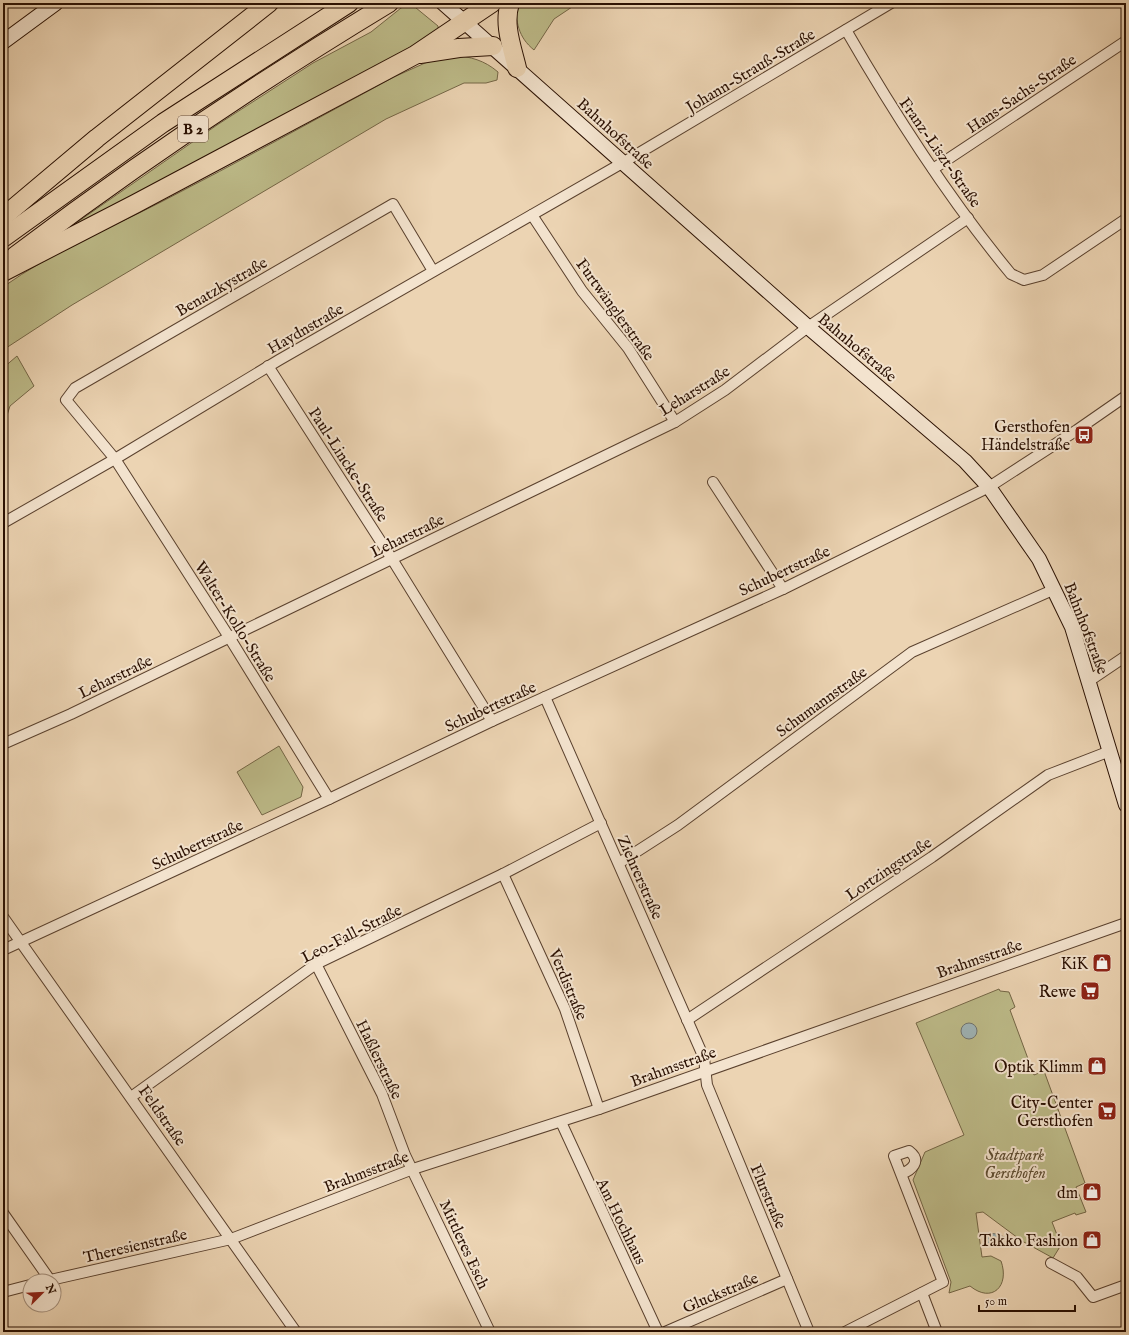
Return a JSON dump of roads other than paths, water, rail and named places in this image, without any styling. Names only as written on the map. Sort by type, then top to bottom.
[{"type":"highway","points":[[3,217],[97,138],[269,3]]},
{"type":"highway","name":"B 2","points":[[3,238],[157,127],[349,3]]},
{"type":"highway","name":"B 2","points":[[3,265],[98,195],[193,129],[296,61],[389,3]]},
{"type":"highway","points":[[3,272],[135,204],[415,55],[492,3]]},
{"type":"highway","points":[[510,3],[507,12],[507,25],[517,68]]},
{"type":"highway","points":[[415,55],[459,48],[493,46]]},
{"type":"main road","points":[[3,42],[56,3]]},
{"type":"main road","name":"Bahnhofstraße","points":[[446,5],[808,327],[965,461],[989,488],[1039,559],[1055,589],[1072,627],[1126,804]]},
{"type":"street","name":"Johann-Strauß-Straße","points":[[624,162],[891,3]]},
{"type":"street","name":"Franz-Liszt-Straße","points":[[846,30],[888,102],[932,170],[1011,274],[1024,280],[1043,274],[1126,219]]},
{"type":"street","name":"Hans-Sachs-Straße","points":[[932,170],[1126,41]]},
{"type":"street","name":"Haydnstraße","points":[[3,523],[115,459],[268,366],[624,162]]},
{"type":"street","name":"Benatzkystraße","points":[[115,459],[66,400],[75,388],[393,204],[433,271]]},
{"type":"street","name":"Furtwänglerstraße","points":[[532,215],[582,291],[628,348],[675,422]]},
{"type":"street","name":"Leharstraße","points":[[3,744],[71,714],[675,422],[724,390],[808,327],[968,218]]},
{"type":"street","name":"Paul-Lincke-Straße","points":[[268,366],[392,559],[492,721]]},
{"type":"street","name":"Schubertstraße","points":[[3,950],[21,943],[329,799],[492,721],[783,589],[989,488],[1126,396]]},
{"type":"street","name":"Walter-Kollo-Straße","points":[[115,459],[229,637],[329,799]]},
{"type":"street","points":[[713,482],[783,589]]},
{"type":"street","name":"Schumannstraße","points":[[619,862],[678,825],[912,652],[936,640],[1055,589]]},
{"type":"street","points":[[1089,681],[1126,656]]},
{"type":"street","name":"Ziehrerstraße","points":[[545,697],[619,862],[704,1058],[706,1070]]},
{"type":"street","name":"Lortzingstraße","points":[[687,1020],[932,857],[1048,775],[1110,751]]},
{"type":"street","name":"Leo-Fall-Straße","points":[[131,1097],[316,964],[504,874],[601,823]]},
{"type":"street","name":"Verdistraße","points":[[504,874],[565,1009],[599,1109]]},
{"type":"street","name":"Feldstraße","points":[[3,917],[296,1332]]},
{"type":"street","name":"Brahmsstraße","points":[[231,1239],[413,1169],[599,1109],[1126,923]]},
{"type":"street","name":"Haßlerstraße","points":[[316,964],[382,1094],[405,1155],[413,1169]]},
{"type":"street","name":"Flurstraße","points":[[706,1070],[707,1085],[809,1332]]},
{"type":"street","name":"Am Hochhaus","points":[[561,1122],[658,1332]]},
{"type":"street","points":[[845,1332],[943,1282],[901,1174],[894,1156],[909,1151],[914,1156],[914,1166],[901,1174]]},
{"type":"street","name":"Mittleres Esch","points":[[413,1169],[490,1332]]},
{"type":"street","points":[[3,1213],[43,1273]]},
{"type":"street","name":"Theresienstraße","points":[[62,1277],[231,1239]]},
{"type":"street","points":[[1051,1263],[1077,1277],[1093,1297],[1126,1285]]},
{"type":"street","name":"Gluckstraße","points":[[665,1332],[787,1279]]},
{"type":"street","points":[[3,1292],[22,1287]]},
{"type":"street","points":[[922,1293],[937,1332]]},
{"type":"water","points":[[969,1023],[975,1025],[977,1031],[975,1037],[969,1039],[963,1037],[961,1031],[963,1025]]},
{"type":"water","points":[[985,1233],[997,1234],[1009,1239],[996,1240],[987,1244]]},
{"type":"place","name":"Gersthofen Händelstraße","points":[[1084,435]]},
{"type":"place","name":"KiK","points":[[1102,963]]},
{"type":"place","name":"Rewe","points":[[1090,991]]},
{"type":"place","name":"Optik Klimm","points":[[1097,1066]]},
{"type":"place","name":"City-Center Gersthofen","points":[[1107,1111]]},
{"type":"place","name":"dm","points":[[1092,1192]]},
{"type":"place","name":"Takko Fashion","points":[[1092,1240]]},
{"type":"park label","name":"Stadtpark Gersthofen","points":[[1015,1163]]}]
